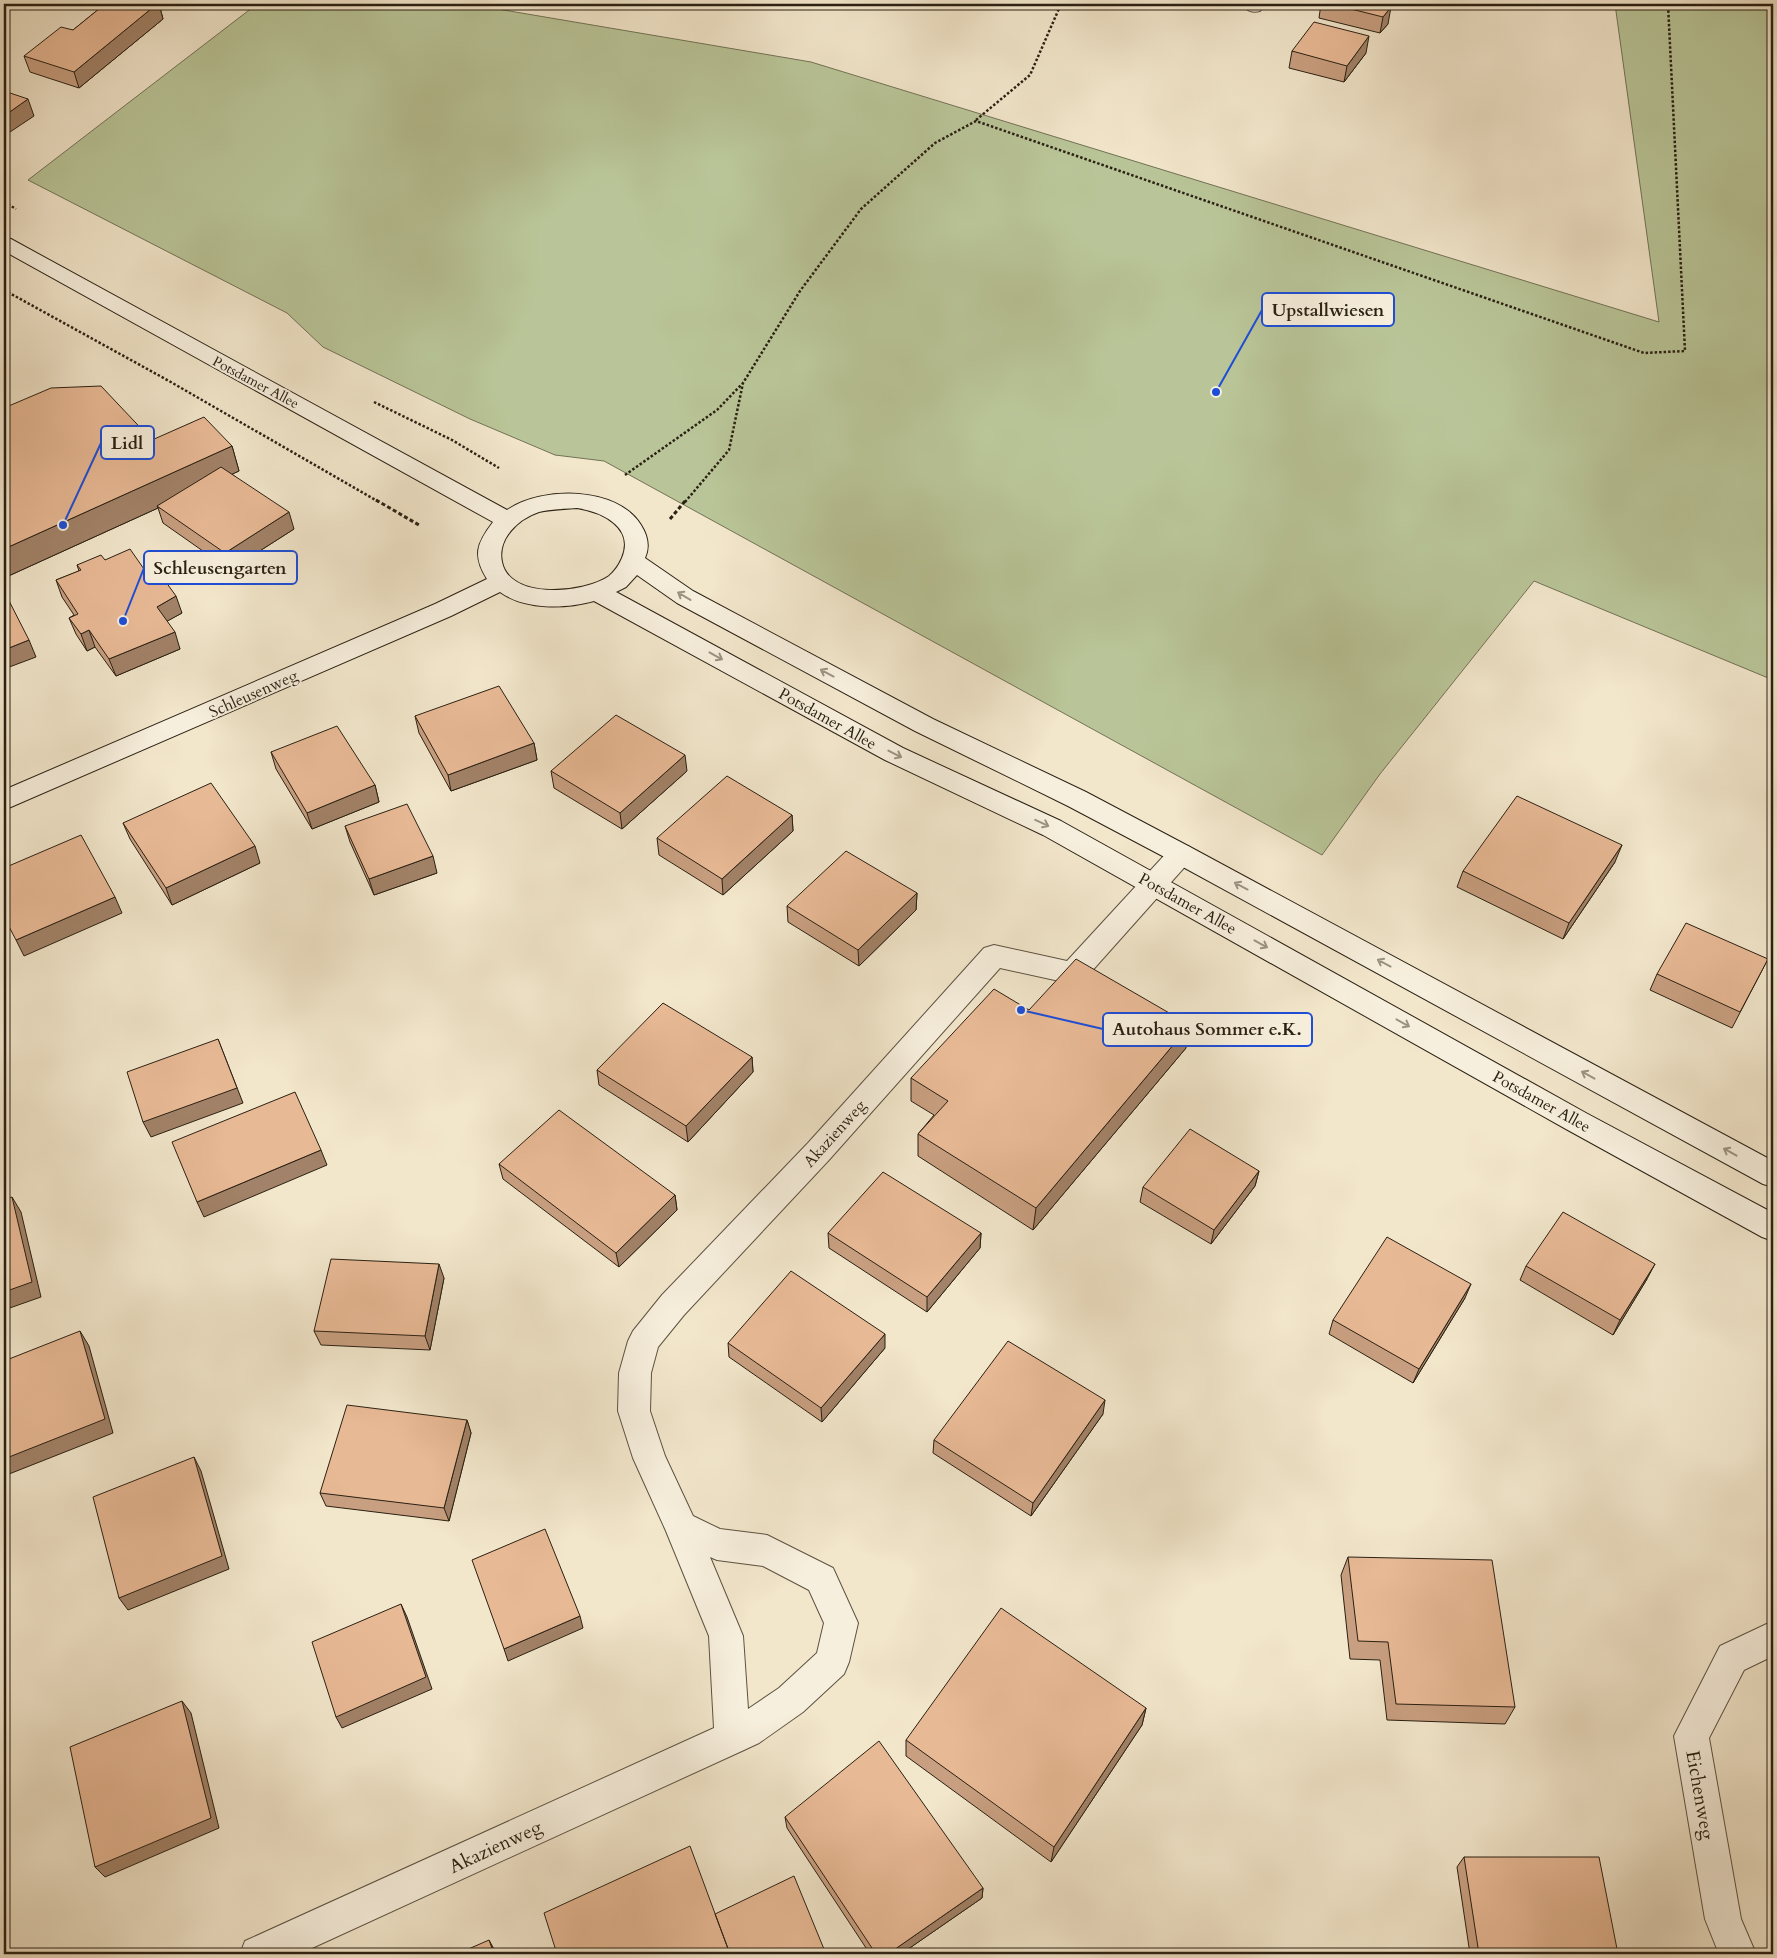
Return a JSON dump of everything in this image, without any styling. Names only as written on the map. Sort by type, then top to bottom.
[{"type":"street","name":"Potsdamer Allee","points":[[4,243],[508,520]]},
{"type":"street","points":[[577,501],[601,505],[620,515],[633,528],[638,545],[634,562],[625,574],[612,584],[596,592],[576,598],[547,599],[515,591],[501,582],[490,567],[488,550],[494,534],[508,520],[528,508],[552,502],[577,501]]},
{"type":"street","points":[[634,562],[685,597],[924,726],[1077,799],[1181,854],[1773,1176]]},
{"type":"street","name":"Schleusenweg","points":[[4,801],[443,610],[501,582]]},
{"type":"street","name":"Potsdamer Allee","points":[[596,592],[894,754],[1052,828],[1555,1109],[1773,1228]]},
{"type":"street","name":"Akazienweg","points":[[732,1738],[726,1636],[681,1527],[649,1458],[634,1411],[636,1373],[644,1341],[674,1305],[818,1152],[994,956],[1073,973],[1181,854]]},
{"type":"street","name":"Akazienweg","points":[[258,1954],[747,1731],[791,1700],[832,1662],[841,1623],[821,1579],[767,1551],[717,1544],[681,1527]]},
{"type":"street","name":"Eichenweg","points":[[1737,1954],[1723,1919],[1691,1736],[1732,1658],[1773,1638]]},
{"type":"path","points":[[624,476],[717,410],[743,384],[800,291],[861,209],[935,143],[976,120],[1030,75],[1056,21],[1061,4]]},
{"type":"path","points":[[976,120],[1644,353],[1685,351],[1668,4]]},
{"type":"path","points":[[4,290],[169,381],[419,525]]},
{"type":"path","points":[[668,521],[729,450],[743,384]]},
{"type":"green space","points":[[257,4],[468,4],[811,62],[1659,322],[1615,4],[1773,4],[1773,680],[1534,581],[1380,774],[1322,855],[604,461],[555,455],[470,419],[323,347],[287,313],[28,180]]},
{"type":"building","points":[[105,4],[157,4],[74,72],[24,56],[61,27],[73,30]]},
{"type":"building","points":[[1331,4],[1377,4],[1391,7],[1383,17]]},
{"type":"building","points":[[1314,22],[1369,36],[1347,66],[1292,51]]},
{"type":"building","points":[[4,91],[28,99],[4,116]]},
{"type":"building","points":[[101,386],[152,440],[204,417],[232,446],[4,549],[4,408],[51,388]]},
{"type":"building","points":[[221,467],[289,512],[225,553],[157,506]]},
{"type":"building","points":[[130,549],[153,582],[163,578],[176,596],[157,607],[175,632],[109,659],[89,630],[81,634],[69,618],[78,614],[56,580],[81,570],[77,565],[101,555],[105,560]]},
{"type":"building","points":[[4,591],[29,640],[4,650]]},
{"type":"building","points":[[499,686],[534,743],[448,775],[415,716]]},
{"type":"building","points":[[616,715],[685,755],[620,813],[551,771]]},
{"type":"building","points":[[337,726],[375,785],[307,813],[271,752]]},
{"type":"building","points":[[727,776],[792,815],[722,879],[657,838]]},
{"type":"building","points":[[211,783],[255,846],[166,888],[123,823]]},
{"type":"building","points":[[1517,796],[1622,845],[1569,923],[1463,871]]},
{"type":"building","points":[[407,804],[433,856],[369,879],[345,826]]},
{"type":"building","points":[[81,835],[115,897],[16,940],[4,917],[4,868]]},
{"type":"building","points":[[846,851],[917,893],[858,950],[787,906]]},
{"type":"building","points":[[1686,923],[1768,959],[1740,1012],[1657,974]]},
{"type":"building","points":[[1076,959],[1190,1025],[1036,1208],[918,1134],[948,1101],[911,1078],[994,989],[1029,1010]]},
{"type":"building","points":[[663,1003],[752,1057],[686,1126],[597,1070]]},
{"type":"building","points":[[218,1039],[237,1088],[143,1122],[127,1072]]},
{"type":"building","points":[[295,1092],[321,1150],[197,1202],[172,1142]]},
{"type":"building","points":[[559,1110],[675,1195],[616,1253],[499,1164]]},
{"type":"building","points":[[1190,1129],[1259,1171],[1214,1230],[1143,1187]]},
{"type":"building","points":[[883,1172],[981,1233],[927,1297],[828,1233]]},
{"type":"building","points":[[12,1197],[32,1282],[4,1292],[4,1200]]},
{"type":"building","points":[[1563,1212],[1655,1264],[1620,1320],[1526,1266]]},
{"type":"building","points":[[1387,1237],[1471,1284],[1419,1369],[1333,1320]]},
{"type":"building","points":[[331,1259],[439,1264],[425,1336],[314,1331]]},
{"type":"building","points":[[791,1271],[885,1334],[821,1408],[728,1343]]},
{"type":"building","points":[[80,1331],[105,1419],[4,1459],[4,1361]]},
{"type":"building","points":[[1008,1341],[1105,1400],[1033,1503],[934,1440]]},
{"type":"building","points":[[347,1405],[467,1420],[444,1508],[320,1493]]},
{"type":"building","points":[[194,1457],[222,1556],[119,1598],[93,1497]]},
{"type":"building","points":[[545,1529],[580,1616],[504,1649],[472,1560]]},
{"type":"building","points":[[1348,1557],[1492,1560],[1515,1707],[1396,1704],[1388,1642],[1358,1641]]},
{"type":"building","points":[[401,1604],[426,1677],[336,1717],[312,1642]]},
{"type":"building","points":[[1001,1608],[1146,1708],[1054,1847],[906,1740]]},
{"type":"building","points":[[182,1701],[211,1818],[95,1867],[70,1747]]},
{"type":"building","points":[[879,1741],[983,1888],[888,1954],[876,1954],[785,1817]]},
{"type":"building","points":[[690,1846],[730,1954],[557,1954],[544,1913]]},
{"type":"building","points":[[1464,1857],[1599,1857],[1618,1954],[1479,1954]]},
{"type":"building","points":[[794,1876],[826,1954],[730,1954],[715,1914]]},
{"type":"building","points":[[489,1940],[494,1954],[457,1954]]},
{"type":"place","name":"Upstallwiesen","points":[[1216,392]]},
{"type":"place","name":"Lidl","points":[[63,525]]},
{"type":"place","name":"Schleusengarten","points":[[123,621]]},
{"type":"place","name":"Autohaus Sommer e.K.","points":[[1021,1010]]}]
